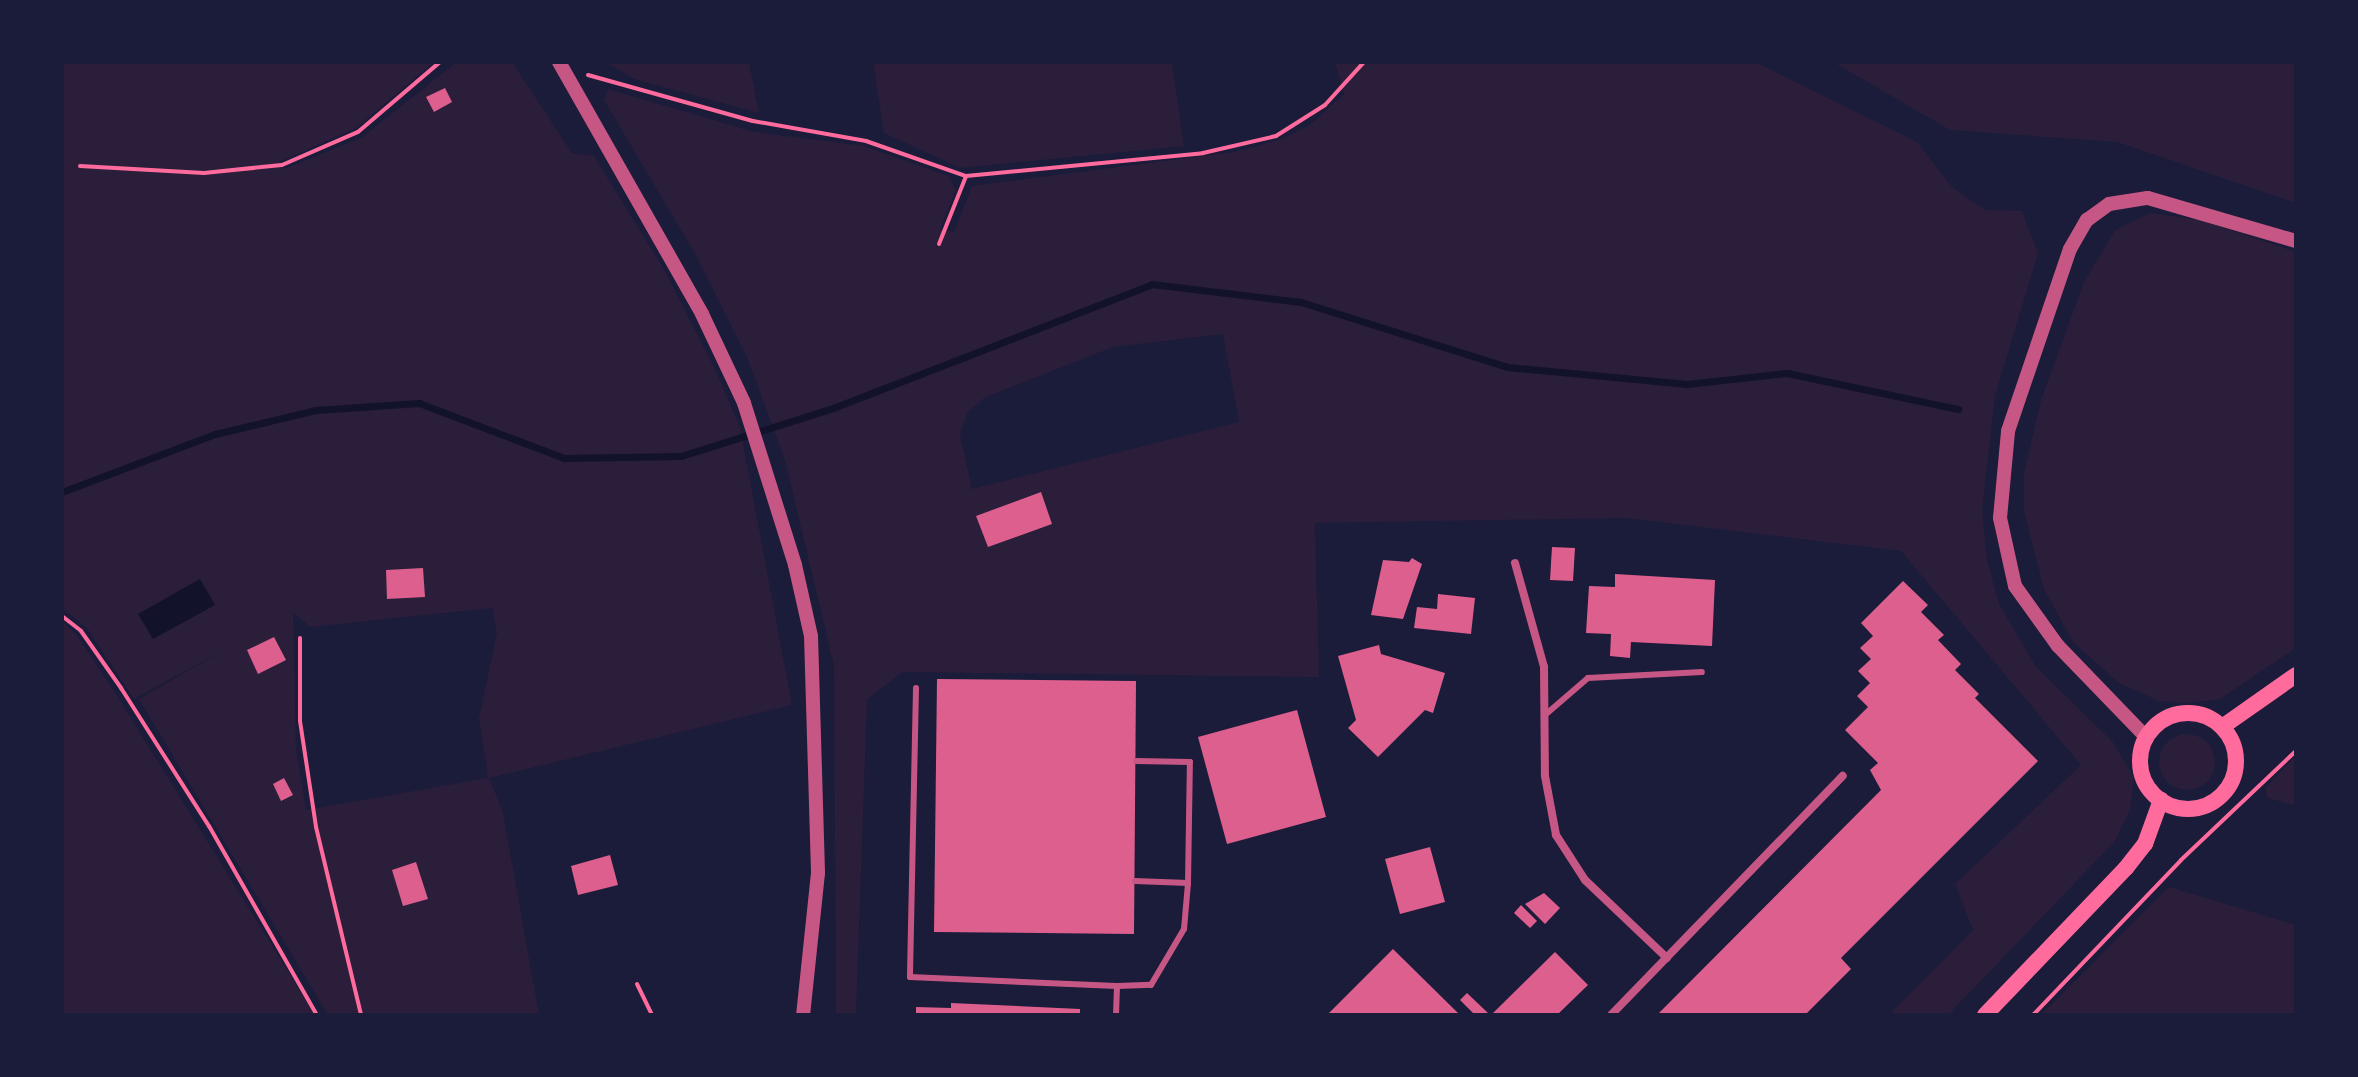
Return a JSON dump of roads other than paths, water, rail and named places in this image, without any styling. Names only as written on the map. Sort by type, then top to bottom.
[{"type":"main road","points":[[2222,727],[2296,675]]},
{"type":"main road","points":[[2182,713],[2211,718],[2222,727],[2235,752],[2232,779],[2225,792],[2202,807],[2188,809],[2161,800],[2143,778],[2141,751],[2146,737],[2167,717],[2182,713]]},
{"type":"main road","points":[[1985,1015],[2126,868],[2145,844],[2161,800]]},
{"type":"street","points":[[561,65],[702,314],[744,403],[770,474],[811,636],[818,873],[803,1015]]},
{"type":"street","points":[[2146,737],[2058,646],[2015,586],[2000,518],[2008,431],[2070,249],[2087,220],[2109,204],[2148,198],[2296,241]]},
{"type":"street","points":[[1515,563],[1544,667],[1542,717],[1545,776],[1556,835],[1585,880],[1667,958]]},
{"type":"street","points":[[1611,1015],[1843,776]]},
{"type":"lane","points":[[1542,717],[1588,678],[1702,672]]},
{"type":"lane","points":[[916,688],[910,977],[1151,985],[1184,929],[1190,762],[1136,761]]},
{"type":"lane","points":[[1135,881],[1188,883]]},
{"type":"lane","points":[[1116,1015],[1117,986]]},
{"type":"waterway","points":[[62,492],[215,434],[316,410],[419,403],[564,458],[681,456],[833,408],[1152,284],[1301,302],[1507,367],[1687,384],[1787,373],[1958,409]]}]
